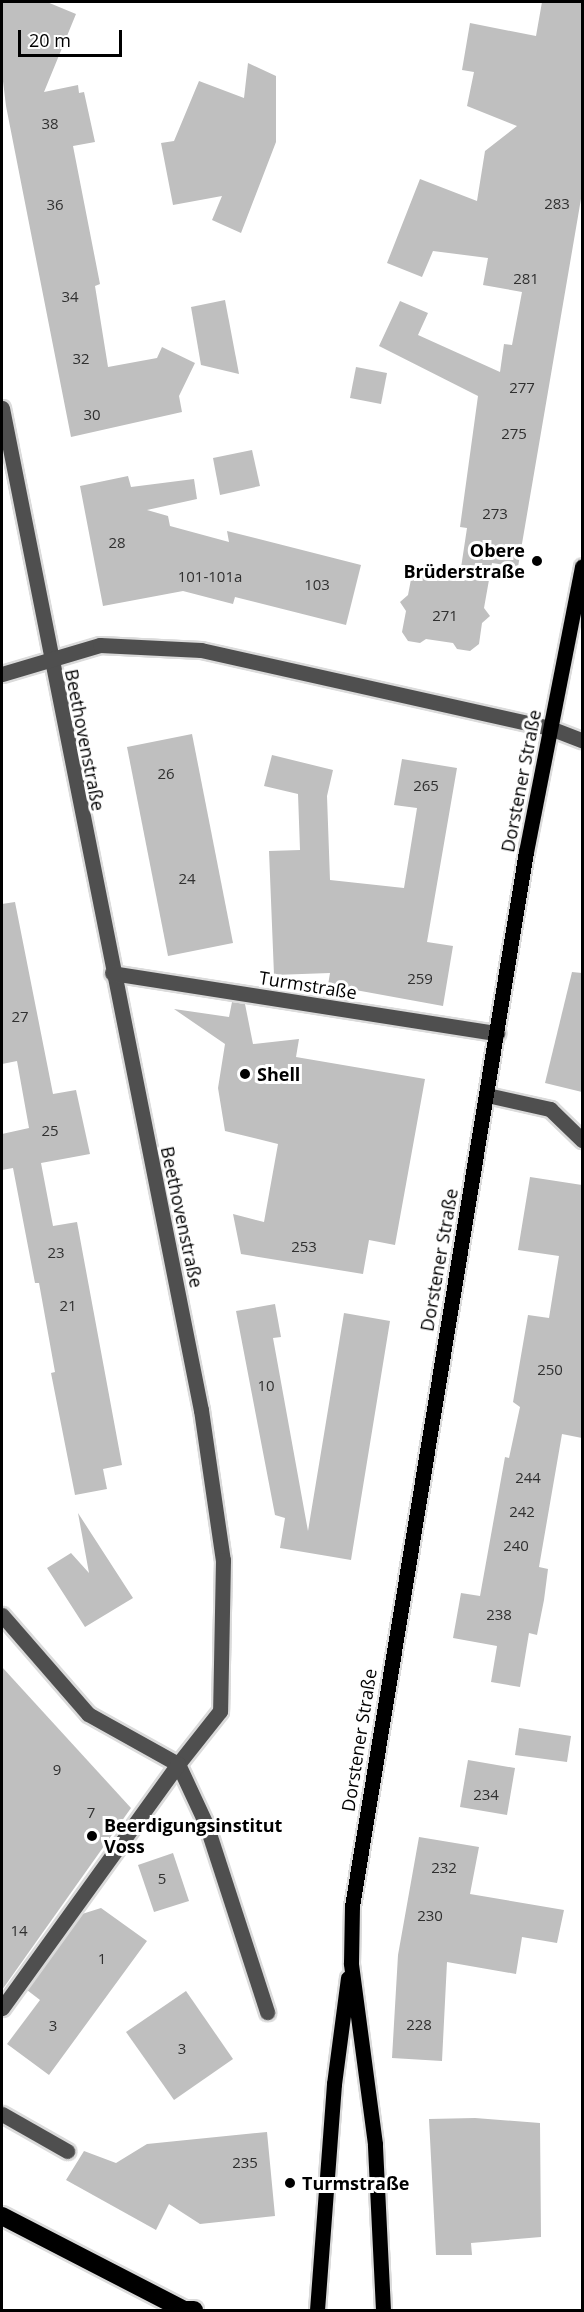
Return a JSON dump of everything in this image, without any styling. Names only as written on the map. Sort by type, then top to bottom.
[{"type":"highway","points":[[2,2216],[184,2310],[194,2310]]},
{"type":"main road","name":"Dorstener Straße","points":[[383,2310],[375,2144],[351,1963],[352,1906],[487,1095],[550,728],[582,566]]},
{"type":"main road","name":"Dorstener Straße","points":[[317,2310],[339,2027],[351,1963]]},
{"type":"street","name":"Beethovenstraße","points":[[2,408],[49,657],[201,1410],[223,1560],[220,1711],[178,1764],[2,2008]]},
{"type":"street","points":[[2,674],[49,657],[100,645],[201,650],[550,728],[582,740]]},
{"type":"street","name":"Turmstraße","points":[[112,973],[498,1033]]},
{"type":"street","points":[[487,1095],[550,1109],[582,1140]]},
{"type":"street","points":[[2,1615],[88,1713],[178,1764],[206,1824],[267,2012]]},
{"type":"street","points":[[2,2114],[67,2151]]},
{"type":"building","points":[[2,2],[47,2],[76,14],[44,92],[78,85],[79,93],[84,92],[95,142],[73,146],[100,284],[95,286],[108,367],[157,358],[162,347],[195,363],[179,396],[182,412],[71,437],[6,106],[2,73]]},
{"type":"building","points":[[542,2],[582,2],[582,193],[518,567],[492,563],[484,608],[490,616],[482,623],[479,644],[470,651],[457,649],[453,643],[426,639],[420,643],[408,641],[402,632],[406,611],[400,602],[408,595],[412,574],[459,581],[467,528],[460,527],[478,396],[379,346],[400,301],[428,313],[418,335],[500,372],[504,344],[512,345],[522,292],[483,285],[488,258],[433,251],[422,277],[387,263],[420,179],[477,201],[485,151],[517,126],[467,106],[474,72],[462,70],[470,23],[536,36]]},
{"type":"building","points":[[248,63],[276,76],[276,142],[241,233],[212,220],[222,196],[173,205],[161,143],[174,141],[199,81],[244,98]]},
{"type":"building","points":[[225,300],[239,374],[201,365],[191,307]]},
{"type":"building","points":[[356,367],[387,373],[381,404],[350,398]]},
{"type":"building","points":[[252,450],[260,486],[220,495],[213,458]]},
{"type":"building","points":[[128,476],[131,487],[194,479],[197,499],[147,510],[168,516],[170,526],[229,542],[227,531],[361,565],[346,625],[235,597],[233,604],[183,591],[103,606],[80,486]]},
{"type":"building","points":[[192,734],[233,943],[168,956],[127,747]]},
{"type":"building","points":[[272,755],[333,770],[327,796],[330,880],[404,888],[417,808],[394,805],[402,759],[457,768],[427,942],[453,946],[443,1006],[328,985],[330,973],[274,975],[269,851],[300,850],[298,794],[264,786]]},
{"type":"building","points":[[15,902],[53,1094],[76,1090],[90,1154],[41,1163],[53,1226],[77,1222],[122,1465],[103,1469],[107,1489],[75,1495],[51,1373],[55,1372],[39,1283],[35,1283],[13,1168],[2,1170],[2,1134],[29,1128],[17,1061],[2,1064],[2,904]]},
{"type":"building","points":[[572,972],[582,973],[582,1092],[545,1083]]},
{"type":"building","points":[[232,1002],[245,1004],[253,1044],[299,1039],[296,1057],[425,1079],[395,1245],[369,1240],[363,1274],[241,1254],[233,1214],[264,1222],[278,1144],[225,1131],[218,1088],[225,1044],[174,1009],[229,1017]]},
{"type":"building","points":[[530,1177],[582,1185],[582,1438],[562,1434],[539,1567],[548,1569],[544,1600],[537,1635],[529,1633],[520,1687],[491,1682],[497,1646],[453,1638],[461,1593],[480,1596],[505,1457],[509,1458],[520,1407],[513,1402],[528,1315],[549,1318],[559,1256],[518,1250]]},
{"type":"building","points":[[275,1304],[281,1337],[273,1338],[308,1531],[344,1313],[390,1321],[351,1560],[280,1548],[285,1518],[275,1515],[236,1311]]},
{"type":"building","points":[[78,1513],[133,1598],[85,1627],[47,1568],[71,1553],[89,1573]]},
{"type":"building","points":[[2,1667],[131,1808],[2,1990]]},
{"type":"building","points":[[519,1728],[571,1736],[567,1762],[515,1755]]},
{"type":"building","points":[[468,1760],[515,1768],[507,1815],[460,1807]]},
{"type":"building","points":[[419,1837],[479,1847],[470,1894],[564,1910],[557,1943],[522,1937],[516,1974],[447,1962],[442,2061],[392,2058],[398,1955]]},
{"type":"building","points":[[173,1853],[189,1901],[154,1912],[138,1865]]},
{"type":"building","points":[[101,1908],[147,1941],[49,2075],[7,2044],[40,2000],[27,1990],[82,1914]]},
{"type":"building","points":[[186,1991],[233,2059],[174,2100],[126,2032]]},
{"type":"building","points":[[475,2118],[540,2123],[541,2237],[471,2243],[472,2255],[436,2255],[429,2119]]},
{"type":"building","points":[[267,2132],[275,2216],[200,2224],[169,2204],[156,2230],[66,2180],[84,2151],[116,2163],[147,2144]]},
{"type":"place","name":"Obere Brüderstraße","points":[[537,561]]},
{"type":"place","name":"Shell","points":[[245,1074]]},
{"type":"place","name":"Beerdigungsinstitut Voss","points":[[92,1836]]},
{"type":"place","name":"Turmstraße","points":[[290,2183]]}]
